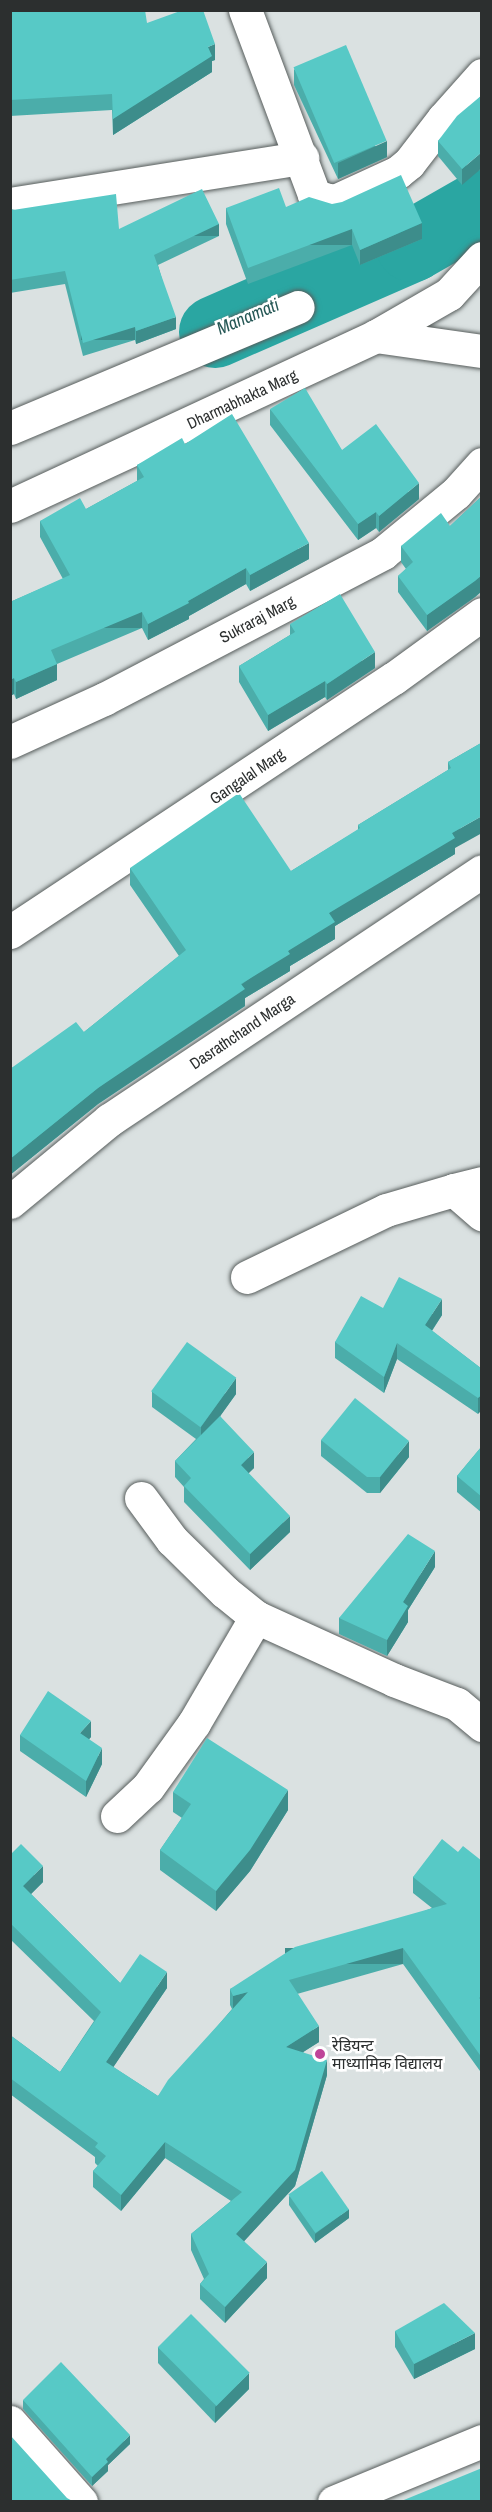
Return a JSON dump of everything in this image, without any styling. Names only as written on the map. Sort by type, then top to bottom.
[{"type":"street","points":[[245,10],[314,195],[324,199],[335,201],[398,172],[409,163],[443,118],[482,75]]},
{"type":"street","points":[[10,204],[302,158]]},
{"type":"street","name":"Dharmabhakta Marg","points":[[10,506],[376,336],[449,294],[482,258]]},
{"type":"street","points":[[10,428],[298,307]]},
{"type":"street","points":[[376,336],[482,351]]},
{"type":"street","name":"Sukraraj Marg","points":[[10,742],[104,699],[383,553],[456,493],[482,464]]},
{"type":"street","name":"Gangalal Marg","points":[[10,933],[384,684],[482,614]]},
{"type":"street","name":"Dasrathchand Marga","points":[[10,1202],[109,1120],[482,871]]},
{"type":"street","points":[[247,1277],[386,1210],[468,1187],[482,1214]]},
{"type":"street","points":[[141,1498],[172,1540],[225,1592],[256,1617],[394,1680],[457,1704],[482,1725]]},
{"type":"street","points":[[117,1816],[148,1787],[194,1723],[256,1617]]},
{"type":"street","points":[[10,2422],[81,2502]]},
{"type":"street","points":[[334,2502],[482,2441]]},
{"type":"building","points":[[10,10],[145,10],[147,23],[183,10],[203,10],[215,44],[208,47],[212,56],[113,119],[112,94],[10,100]]},
{"type":"building","points":[[346,45],[387,141],[334,163],[294,67]]},
{"type":"building","points":[[482,95],[482,152],[462,169],[438,141],[457,116]]},
{"type":"building","points":[[401,175],[422,223],[360,250],[352,229],[248,268],[226,208],[279,188],[286,207],[309,197],[332,204],[342,202]]},
{"type":"building","points":[[202,189],[219,224],[154,255],[176,317],[136,331],[135,327],[83,343],[65,271],[10,280],[10,209],[116,194],[119,229]]},
{"type":"building","points":[[305,388],[342,450],[376,424],[419,483],[379,516],[376,512],[358,524],[270,409]]},
{"type":"building","points":[[232,414],[309,543],[250,575],[246,568],[188,601],[189,603],[148,624],[142,612],[51,650],[57,664],[16,682],[14,678],[10,680],[10,602],[70,575],[40,521],[80,498],[86,509],[144,477],[137,465],[182,438],[185,444]]},
{"type":"building","points":[[482,496],[482,575],[427,615],[398,576],[413,562],[401,546],[441,513],[450,526]]},
{"type":"building","points":[[340,594],[375,652],[327,684],[325,681],[268,715],[239,666],[295,632],[290,624]]},
{"type":"building","points":[[481,743],[482,816],[452,833],[455,838],[329,913],[335,922],[288,951],[290,954],[241,984],[245,989],[98,1088],[10,1159],[10,1069],[76,1022],[84,1032],[186,950],[130,868],[239,793],[291,871],[360,828],[358,825],[451,768],[448,762]]},
{"type":"building","points":[[399,1277],[442,1299],[425,1325],[482,1369],[482,1394],[478,1398],[397,1343],[384,1377],[335,1342],[361,1296],[383,1308]]},
{"type":"building","points":[[187,1342],[236,1378],[200,1427],[151,1391]]},
{"type":"building","points":[[355,1398],[409,1441],[380,1477],[367,1477],[321,1440]]},
{"type":"building","points":[[220,1416],[254,1452],[241,1465],[290,1516],[250,1554],[184,1486],[191,1478],[175,1461]]},
{"type":"building","points":[[482,1446],[482,1497],[457,1476]]},
{"type":"building","points":[[408,1534],[435,1551],[403,1602],[408,1606],[387,1640],[339,1618]]},
{"type":"building","points":[[48,1691],[91,1721],[80,1733],[102,1748],[86,1781],[20,1735]]},
{"type":"building","points":[[207,1738],[288,1790],[250,1850],[216,1891],[160,1850],[191,1804],[173,1792]]},
{"type":"building","points":[[442,1839],[458,1852],[463,1846],[482,1861],[482,1995],[479,1998],[482,2001],[482,2054],[480,2055],[403,1948],[289,1980],[319,2026],[286,2047],[327,2060],[295,2170],[236,2234],[267,2262],[225,2307],[200,2284],[209,2274],[191,2234],[242,2192],[165,2142],[121,2195],[93,2171],[106,2156],[95,2147],[98,2143],[10,2078],[10,2035],[60,2072],[101,2012],[10,1923],[10,1855],[21,1844],[43,1866],[23,1886],[120,1983],[140,1954],[167,1972],[106,2062],[158,2096],[168,2080],[248,1992],[233,1996],[230,1989],[295,1947],[447,1904],[413,1877]]},
{"type":"building","points":[[322,2171],[349,2210],[315,2233],[288,2195]]},
{"type":"building","points":[[444,2303],[475,2333],[414,2364],[395,2331]]},
{"type":"building","points":[[191,2314],[250,2373],[216,2406],[158,2347]]},
{"type":"building","points":[[61,2362],[130,2435],[106,2459],[108,2462],[92,2477],[23,2400]]},
{"type":"building","points":[[10,2435],[67,2498],[74,2502],[10,2502]]},
{"type":"building","points":[[482,2468],[482,2502],[399,2502]]},
{"type":"waterway","name":"Manamati","points":[[215,332],[412,246],[482,206]]},
{"type":"place","name":"रेडियन्ट माध्यामिक विद्यालय","points":[[320,2054]]}]
